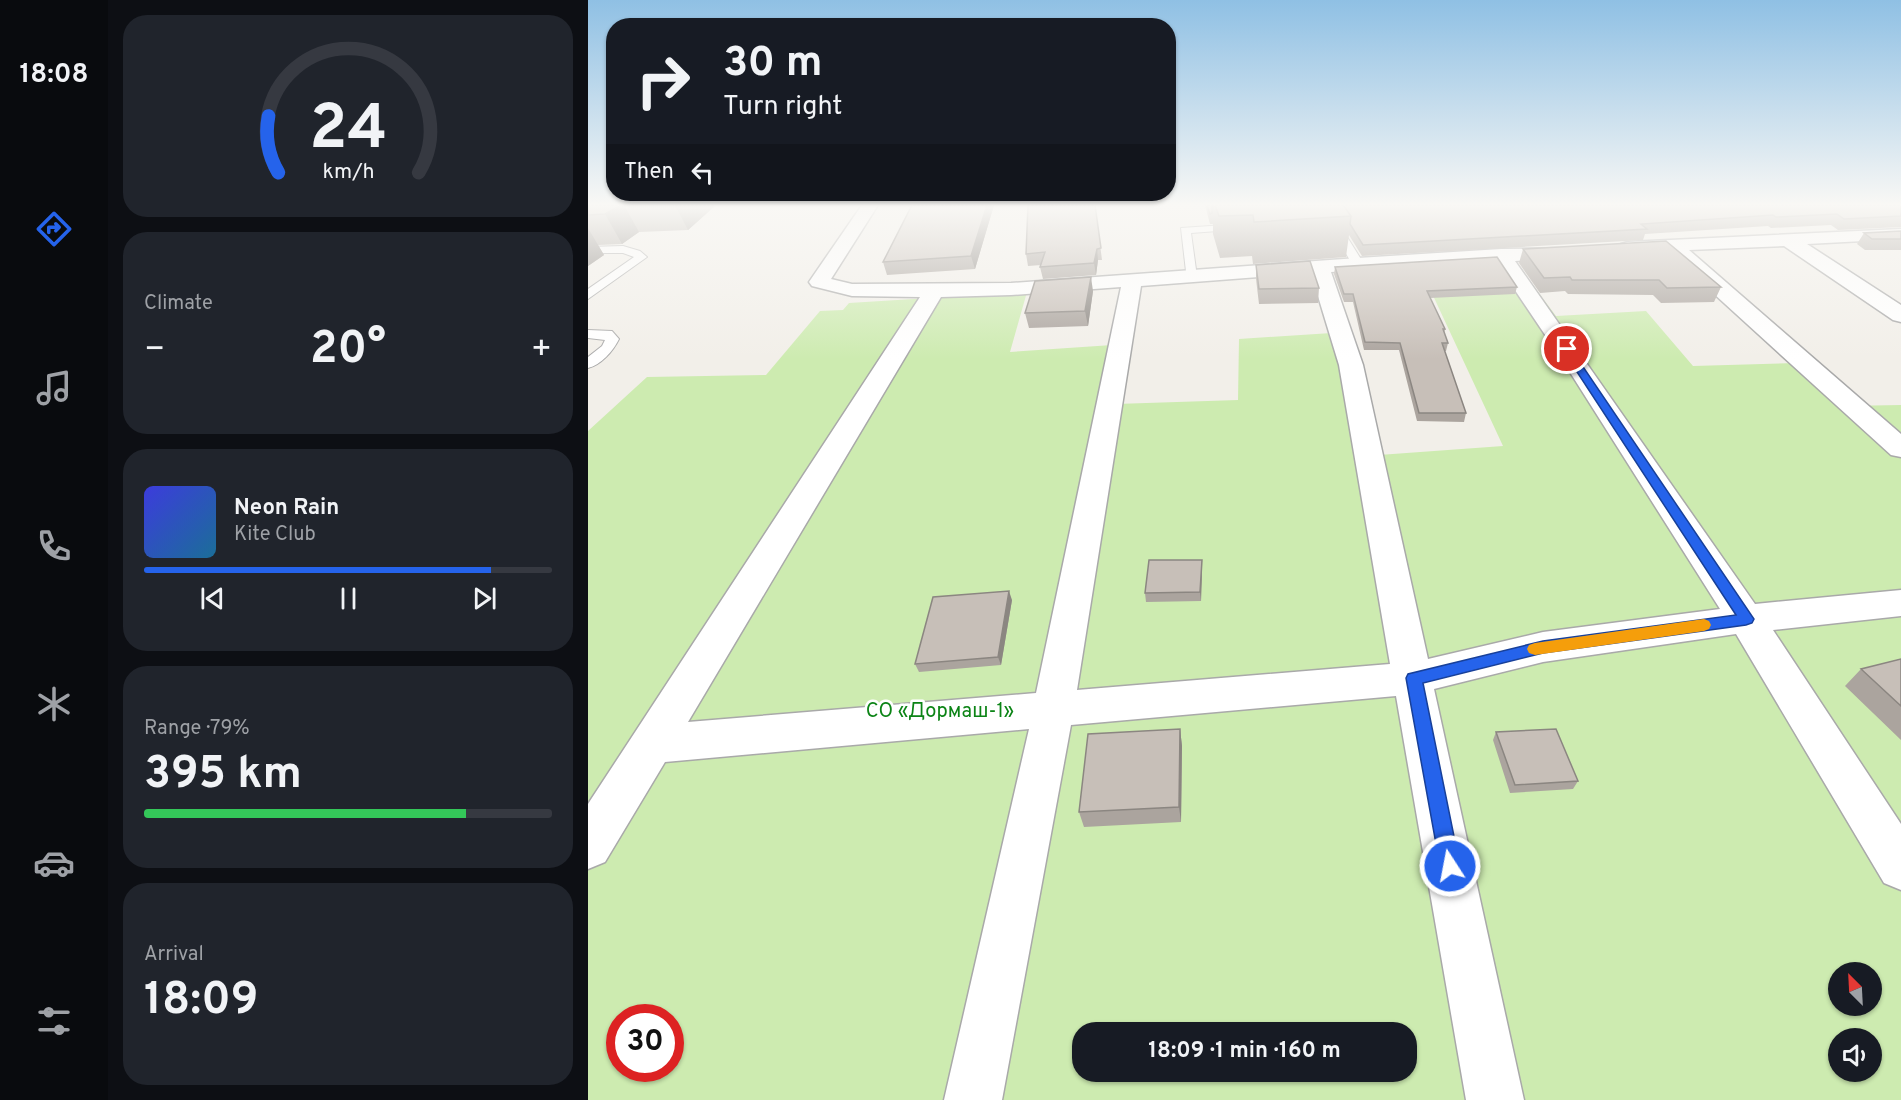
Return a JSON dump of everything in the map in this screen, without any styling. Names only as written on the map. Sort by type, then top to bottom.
[{"type":"street","points":[[836,256],[819,282],[852,290],[934,291],[1191,277],[1480,256]]},
{"type":"street","points":[[1502,256],[1578,366],[1746,619],[1901,866]]},
{"type":"street","points":[[1685,256],[1901,448]]},
{"type":"street","points":[[1813,256],[1901,315]]},
{"type":"street","points":[[1319,267],[1351,365],[1495,1100]]},
{"type":"street","points":[[973,1100],[1053,711],[1132,280]]},
{"type":"street","points":[[588,846],[934,291]]},
{"type":"street","points":[[652,744],[1414,678],[1543,647],[1746,619],[1901,603]]},
{"type":"lane","points":[[588,295],[640,256]]},
{"type":"lane","points":[[1188,256],[1191,277]]},
{"type":"lane","points":[[1354,256],[1358,264]]},
{"type":"lane","points":[[588,334],[607,334],[612,339],[608,348],[588,364]]},
{"type":"green space","name":"СО «Дормаш-1»","points":[[1520,268],[1556,316],[1646,311],[1693,366],[1796,363],[1845,406],[1901,405],[1901,1100],[588,1100],[588,431],[647,377],[766,375],[820,311],[843,310],[849,303],[1027,292],[1010,352],[1127,344],[1116,404],[1238,400],[1239,339],[1347,332],[1379,455],[1503,446],[1423,274]]},
{"type":"building","points":[[886,256],[966,256],[883,262]]},
{"type":"building","points":[[1044,256],[1095,256],[1094,263],[1040,267]]},
{"type":"building","points":[[1528,256],[1684,256],[1721,287],[1667,288],[1659,280],[1544,278]]},
{"type":"building","points":[[1497,257],[1517,287],[1427,291],[1445,329],[1443,329],[1448,343],[1442,343],[1466,413],[1419,413],[1400,343],[1365,342],[1353,294],[1344,294],[1335,267]]},
{"type":"building","points":[[1310,261],[1319,288],[1259,289],[1256,265]]},
{"type":"building","points":[[1091,277],[1085,311],[1025,313],[1035,281]]},
{"type":"building","points":[[1149,560],[1202,560],[1200,592],[1145,593]]},
{"type":"building","points":[[1009,591],[998,657],[915,664],[933,597]]},
{"type":"building","points":[[1901,659],[1901,706],[1861,669]]},
{"type":"building","points":[[1180,729],[1179,807],[1079,812],[1088,734]]},
{"type":"building","points":[[1556,729],[1578,781],[1515,785],[1496,732]]},
{"type":"slow traffic","points":[[1535,649],[1704,625]]},
{"type":"route","points":[[1450,866],[1414,678],[1543,647],[1746,619],[1567,349]]}]
